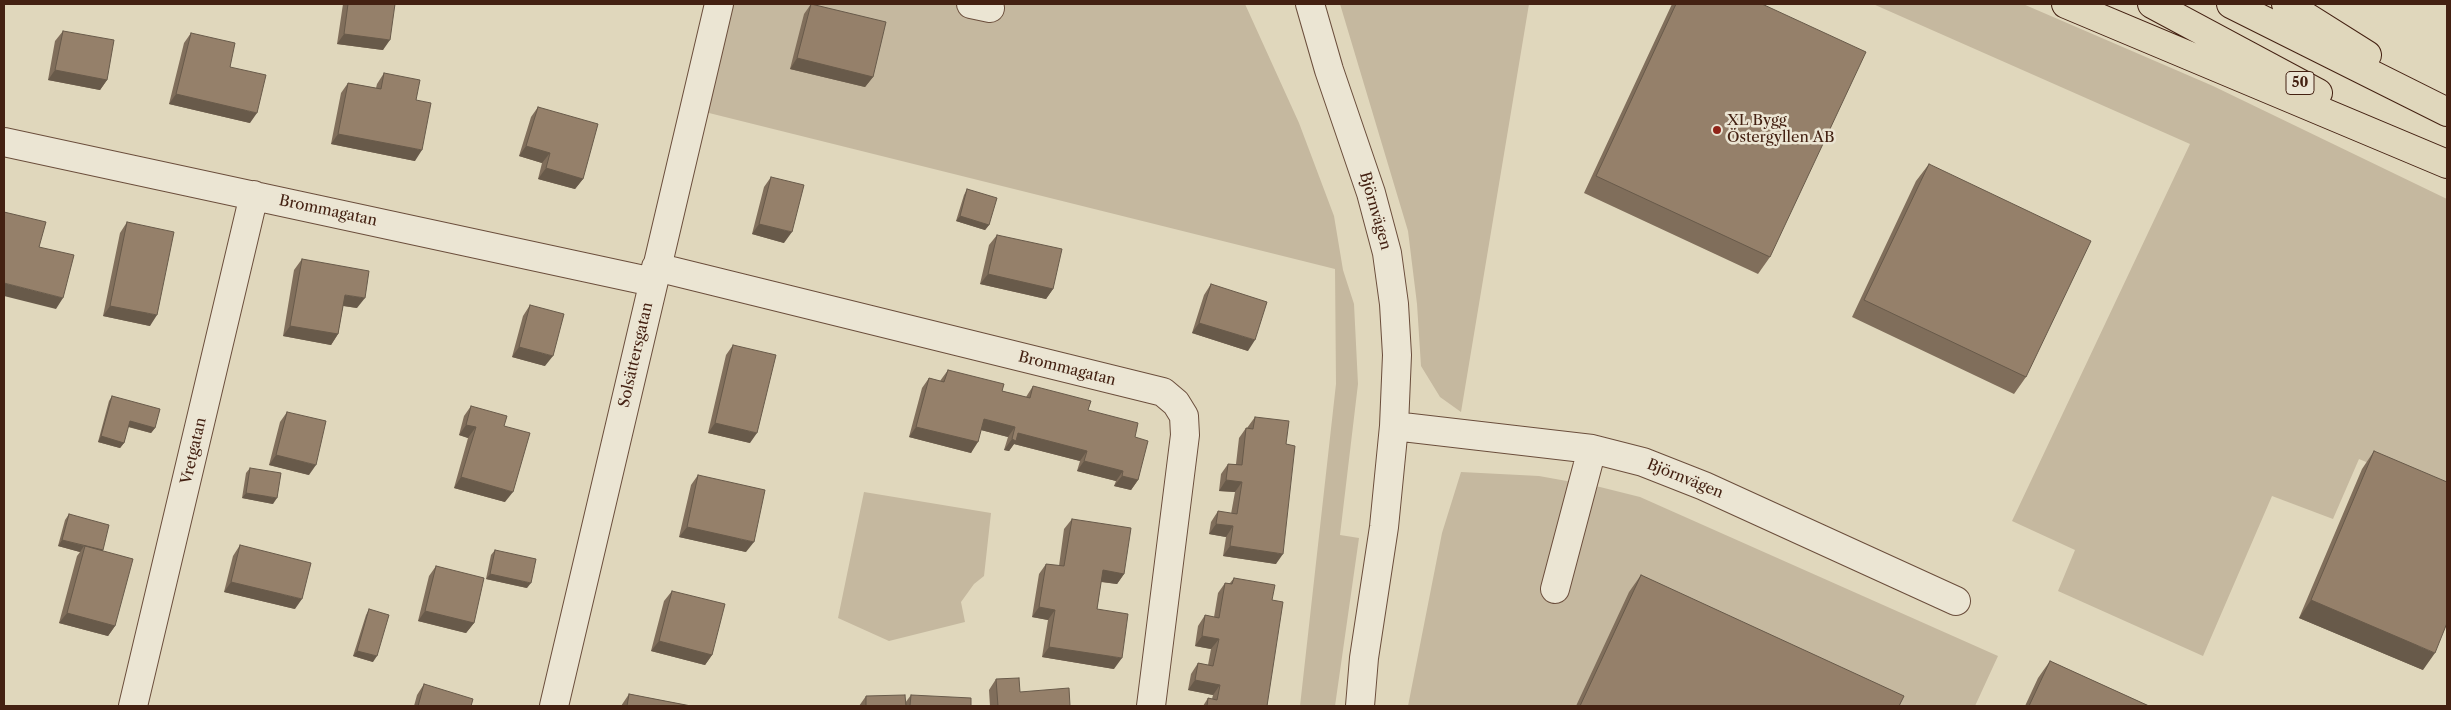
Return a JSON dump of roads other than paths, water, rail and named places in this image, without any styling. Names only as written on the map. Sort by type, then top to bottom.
[{"type":"highway","points":[[2066,4],[2447,163]]},
{"type":"highway","name":"50","points":[[2152,4],[2447,163]]},
{"type":"highway","points":[[2231,4],[2447,112]]},
{"type":"highway","points":[[2286,4],[2447,104]]},
{"type":"street","name":"Solsättersgatan","points":[[554,706],[718,4]]},
{"type":"street","name":"Björnvägen","points":[[1310,4],[1329,70],[1371,193],[1387,253],[1394,304],[1397,355],[1394,426],[1384,527],[1364,658],[1360,706]]},
{"type":"street","name":"Brommagatan","points":[[4,142],[254,195],[654,274],[1163,392],[1176,403],[1184,416],[1185,435],[1151,706]]},
{"type":"street","name":"Vretgatan","points":[[133,706],[254,195]]},
{"type":"street","name":"Björnvägen","points":[[1394,426],[1592,449],[1643,462],[1704,486],[1956,601]]},
{"type":"street","points":[[1555,589],[1592,449]]},
{"type":"place","name":"XL Bygg Östergyllen AB","points":[[1717,130]]}]
